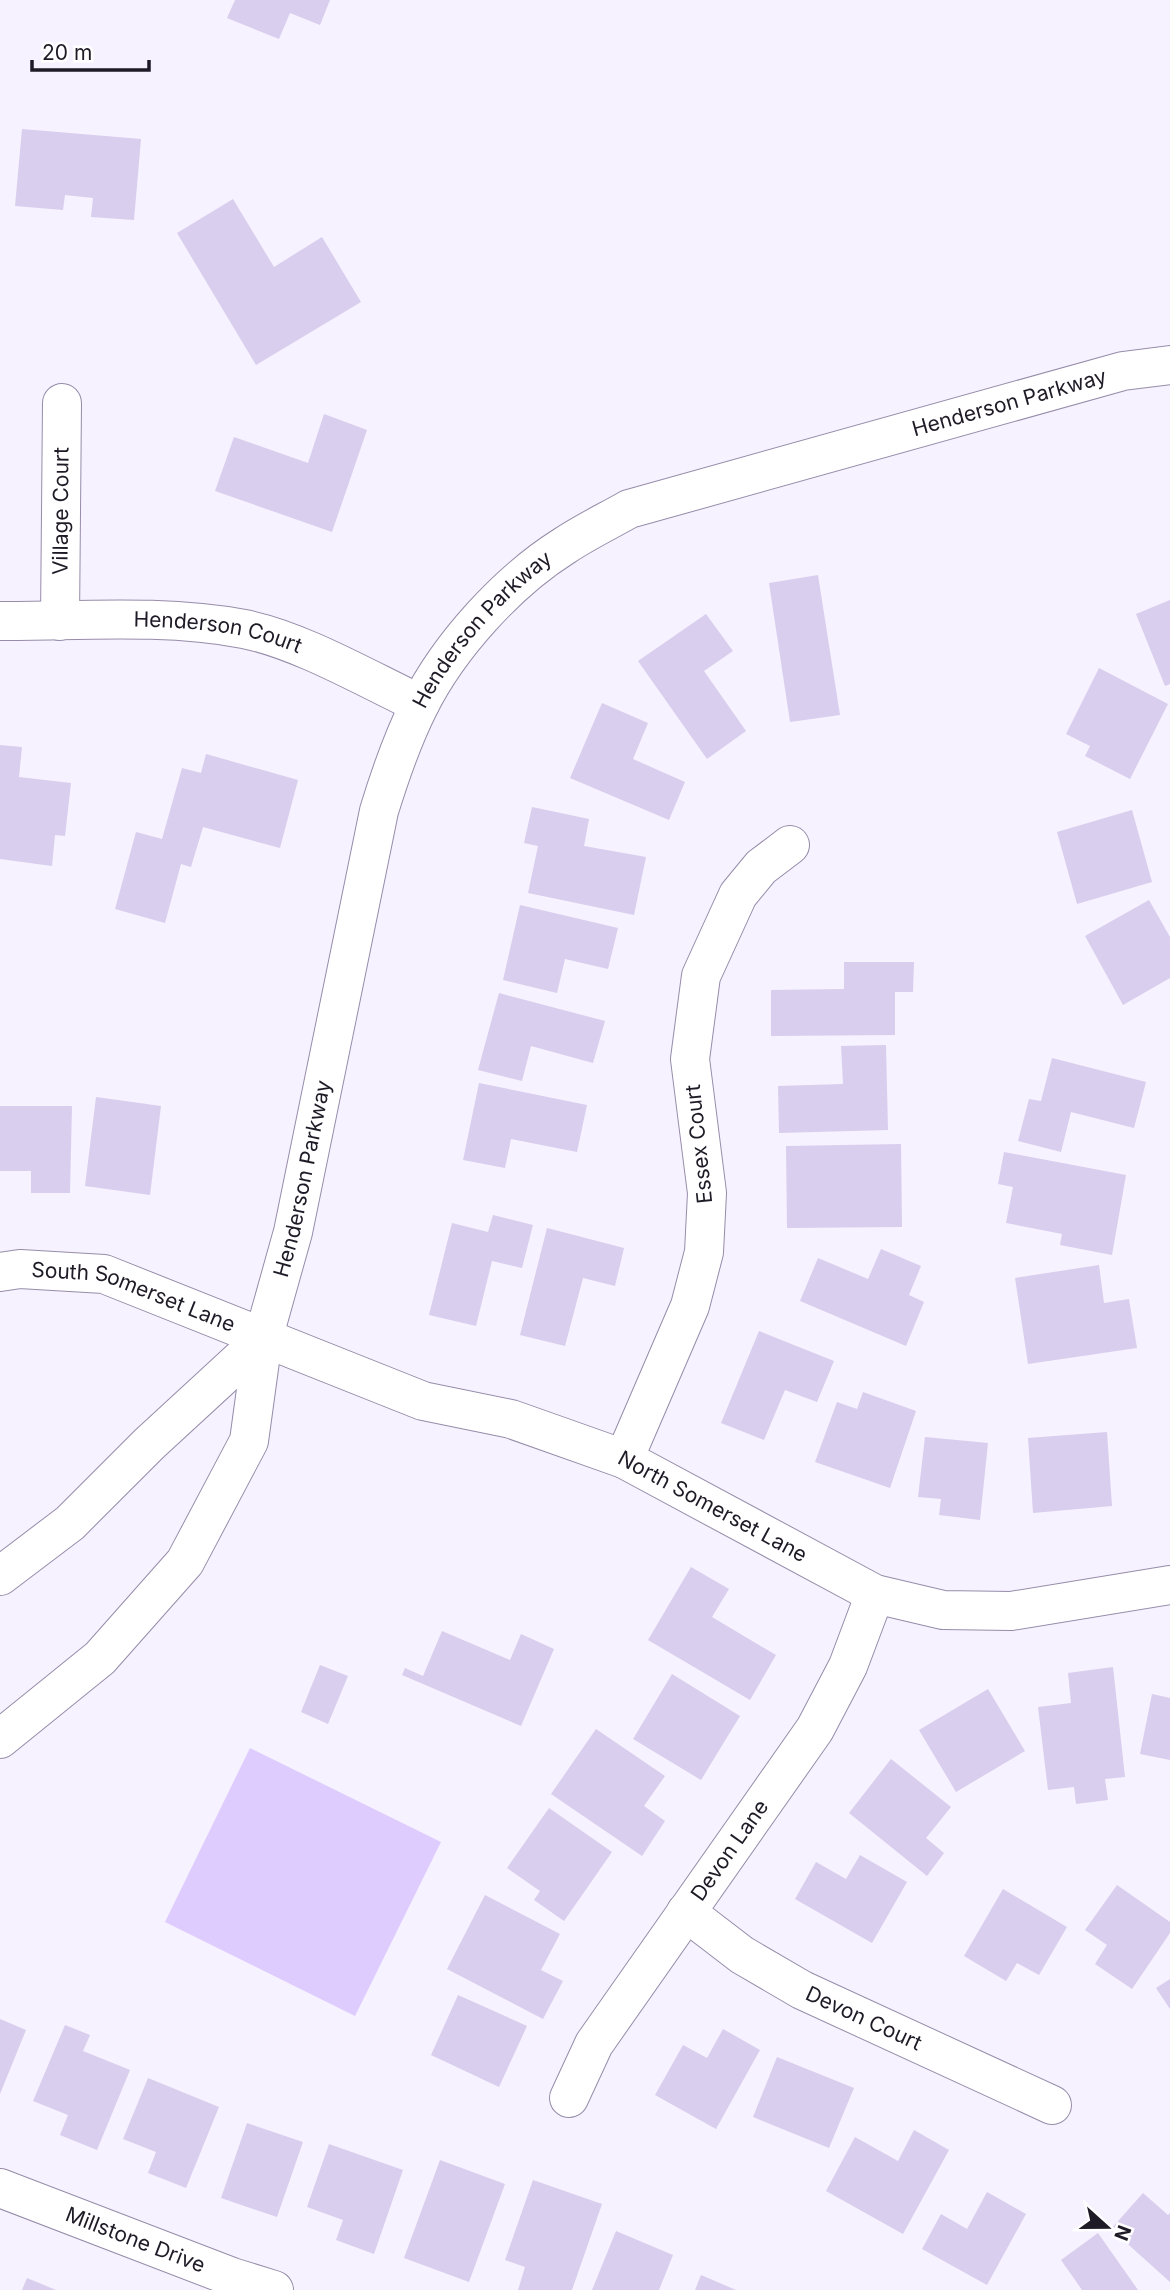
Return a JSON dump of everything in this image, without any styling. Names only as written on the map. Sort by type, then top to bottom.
[{"type":"street","name":"Henderson Parkway","points":[[0,1739],[100,1658],[185,1562],[249,1441],[263,1339],[293,1232],[379,811],[395,760],[420,704],[457,646],[509,589],[563,546],[629,509],[1123,371],[1170,365]]},
{"type":"street","name":"Village Court","points":[[60,621],[62,403]]},
{"type":"street","name":"Henderson Court","points":[[0,621],[183,621],[246,630],[305,650],[420,704]]},
{"type":"street","name":"Essex Court","points":[[624,1459],[690,1306],[704,1252],[707,1193],[690,1059],[701,976],[738,895],[761,867],[790,845]]},
{"type":"street","name":"South Somerset Lane","points":[[0,1272],[20,1269],[104,1273],[263,1339]]},
{"type":"street","name":"North Somerset Lane","points":[[263,1339],[423,1401],[511,1419],[624,1459],[875,1594],[943,1610],[1011,1611],[1170,1585]]},
{"type":"street","points":[[0,1576],[70,1522],[149,1444],[263,1339]]},
{"type":"street","name":"Devon Lane","points":[[569,2098],[594,2043],[815,1729],[848,1666],[875,1594]]},
{"type":"street","name":"Devon Court","points":[[686,1912],[742,1955],[802,1990],[1052,2105]]},
{"type":"street","name":"Millstone Drive","points":[[0,2188],[232,2277],[274,2290]]},
{"type":"shaded area","points":[[250,1748],[441,1842],[355,2016],[165,1922]]},
{"type":"building","points":[[235,0],[330,0],[320,25],[290,13],[279,39],[227,18]]},
{"type":"building","points":[[22,129],[141,139],[134,220],[91,217],[93,198],[65,195],[63,210],[15,206]]},
{"type":"building","points":[[233,199],[274,267],[322,237],[361,302],[256,365],[177,233]]},
{"type":"building","points":[[324,414],[367,430],[332,532],[215,491],[234,437],[308,463]]},
{"type":"building","points":[[818,575],[840,715],[790,722],[769,583]]},
{"type":"building","points":[[1170,600],[1170,684],[1165,686],[1136,614]]},
{"type":"building","points":[[706,614],[733,651],[704,671],[746,731],[707,759],[638,661]]},
{"type":"building","points":[[1099,668],[1168,704],[1130,779],[1085,756],[1090,746],[1066,734]]},
{"type":"building","points":[[602,703],[648,723],[633,759],[685,782],[669,820],[570,778]]},
{"type":"building","points":[[0,745],[22,747],[19,777],[71,783],[65,836],[55,835],[52,866],[0,859]]},
{"type":"building","points":[[206,754],[298,780],[280,848],[203,827],[191,867],[181,864],[165,923],[115,909],[136,832],[162,839],[182,768],[201,773]]},
{"type":"building","points":[[532,807],[589,819],[584,846],[646,857],[634,915],[528,893],[538,846],[524,843]]},
{"type":"building","points":[[1132,810],[1152,882],[1077,904],[1057,832]]},
{"type":"building","points":[[1149,900],[1170,937],[1170,978],[1123,1005],[1085,936]]},
{"type":"building","points":[[520,905],[618,928],[608,969],[565,959],[557,993],[503,980]]},
{"type":"building","points":[[844,962],[914,962],[913,992],[895,992],[895,1035],[771,1036],[771,990],[844,989]]},
{"type":"building","points":[[499,993],[605,1021],[593,1063],[531,1046],[522,1081],[478,1070]]},
{"type":"building","points":[[886,1045],[888,1130],[779,1133],[778,1086],[843,1084],[841,1046]]},
{"type":"building","points":[[1052,1058],[1146,1082],[1134,1128],[1071,1112],[1061,1152],[1018,1141],[1029,1099],[1041,1101]]},
{"type":"building","points":[[479,1083],[587,1105],[577,1152],[511,1139],[505,1168],[463,1160]]},
{"type":"building","points":[[96,1097],[161,1106],[150,1195],[85,1186]]},
{"type":"building","points":[[0,1106],[72,1106],[70,1193],[31,1193],[31,1171],[0,1171]]},
{"type":"building","points":[[901,1144],[902,1227],[787,1228],[786,1146]]},
{"type":"building","points":[[1004,1152],[1126,1175],[1112,1255],[1060,1245],[1062,1234],[1006,1223],[1013,1187],[998,1184]]},
{"type":"building","points":[[493,1215],[533,1225],[522,1268],[492,1261],[476,1326],[429,1315],[452,1223],[488,1232]]},
{"type":"building","points":[[547,1228],[624,1248],[615,1286],[583,1278],[565,1346],[520,1335]]},
{"type":"building","points":[[881,1249],[921,1266],[909,1295],[924,1302],[906,1346],[800,1301],[818,1258],[868,1279]]},
{"type":"building","points":[[1099,1265],[1104,1303],[1129,1299],[1137,1348],[1028,1364],[1015,1278]]},
{"type":"building","points":[[759,1331],[834,1361],[817,1402],[785,1390],[764,1440],[721,1423]]},
{"type":"building","points":[[863,1392],[916,1411],[890,1488],[815,1462],[837,1402],[857,1409]]},
{"type":"building","points":[[1107,1432],[1112,1506],[1033,1513],[1028,1438]]},
{"type":"building","points":[[925,1437],[988,1443],[980,1520],[939,1515],[941,1499],[918,1497]]},
{"type":"building","points":[[691,1567],[729,1589],[712,1617],[776,1655],[750,1700],[648,1640]]},
{"type":"building","points":[[442,1631],[510,1660],[521,1634],[554,1649],[521,1726],[402,1675],[405,1668],[423,1676]]},
{"type":"building","points":[[320,1665],[348,1676],[328,1724],[301,1712]]},
{"type":"building","points":[[1113,1667],[1125,1777],[1105,1779],[1108,1800],[1076,1804],[1074,1787],[1048,1790],[1038,1707],[1071,1703],[1068,1673]]},
{"type":"building","points":[[672,1674],[740,1716],[701,1780],[633,1739]]},
{"type":"building","points":[[988,1689],[1025,1751],[956,1792],[919,1730]]},
{"type":"building","points":[[1152,1694],[1170,1698],[1170,1760],[1140,1754]]},
{"type":"building","points":[[596,1729],[665,1776],[644,1806],[665,1821],[642,1856],[551,1794]]},
{"type":"building","points":[[891,1759],[951,1807],[926,1838],[944,1853],[927,1876],[849,1813]]},
{"type":"building","points":[[549,1808],[612,1852],[564,1921],[534,1900],[540,1891],[507,1868]]},
{"type":"building","points":[[860,1855],[907,1882],[872,1943],[795,1899],[816,1862],[846,1879]]},
{"type":"building","points":[[1117,1885],[1170,1922],[1170,1933],[1132,1989],[1095,1964],[1107,1945],[1085,1930]]},
{"type":"building","points":[[1003,1889],[1067,1927],[1039,1975],[1017,1963],[1006,1981],[964,1956]]},
{"type":"building","points":[[485,1895],[560,1934],[541,1970],[563,1981],[543,2019],[447,1969]]},
{"type":"building","points":[[1170,1979],[1170,2009],[1156,1988]]},
{"type":"building","points":[[458,1995],[527,2026],[499,2087],[431,2055]]},
{"type":"building","points":[[0,2019],[26,2030],[0,2094]]},
{"type":"building","points":[[65,2025],[90,2035],[83,2051],[130,2070],[97,2150],[60,2135],[68,2115],[33,2101]]},
{"type":"building","points":[[723,2029],[760,2050],[716,2129],[655,2095],[683,2045],[707,2058]]},
{"type":"building","points":[[777,2057],[854,2088],[829,2148],[753,2117]]},
{"type":"building","points":[[148,2078],[219,2107],[186,2188],[148,2173],[156,2152],[123,2139]]},
{"type":"building","points":[[247,2123],[303,2142],[277,2217],[221,2198]]},
{"type":"building","points":[[914,2130],[949,2150],[903,2234],[826,2191],[855,2137],[898,2161]]},
{"type":"building","points":[[329,2144],[403,2170],[374,2254],[336,2240],[343,2220],[307,2207]]},
{"type":"building","points":[[440,2160],[505,2184],[469,2282],[404,2258]]},
{"type":"building","points":[[533,2180],[602,2204],[572,2290],[518,2290],[525,2267],[505,2260]]},
{"type":"building","points":[[987,2192],[1026,2214],[987,2285],[922,2249],[941,2214],[967,2229]]},
{"type":"building","points":[[1143,2193],[1168,2215],[1170,2213],[1170,2282],[1111,2229]]},
{"type":"building","points":[[616,2231],[673,2255],[659,2290],[592,2290]]},
{"type":"building","points":[[1098,2233],[1138,2290],[1082,2290],[1061,2260]]},
{"type":"building","points":[[701,2275],[736,2290],[695,2290]]},
{"type":"building","points":[[27,2278],[56,2290],[22,2290]]}]
